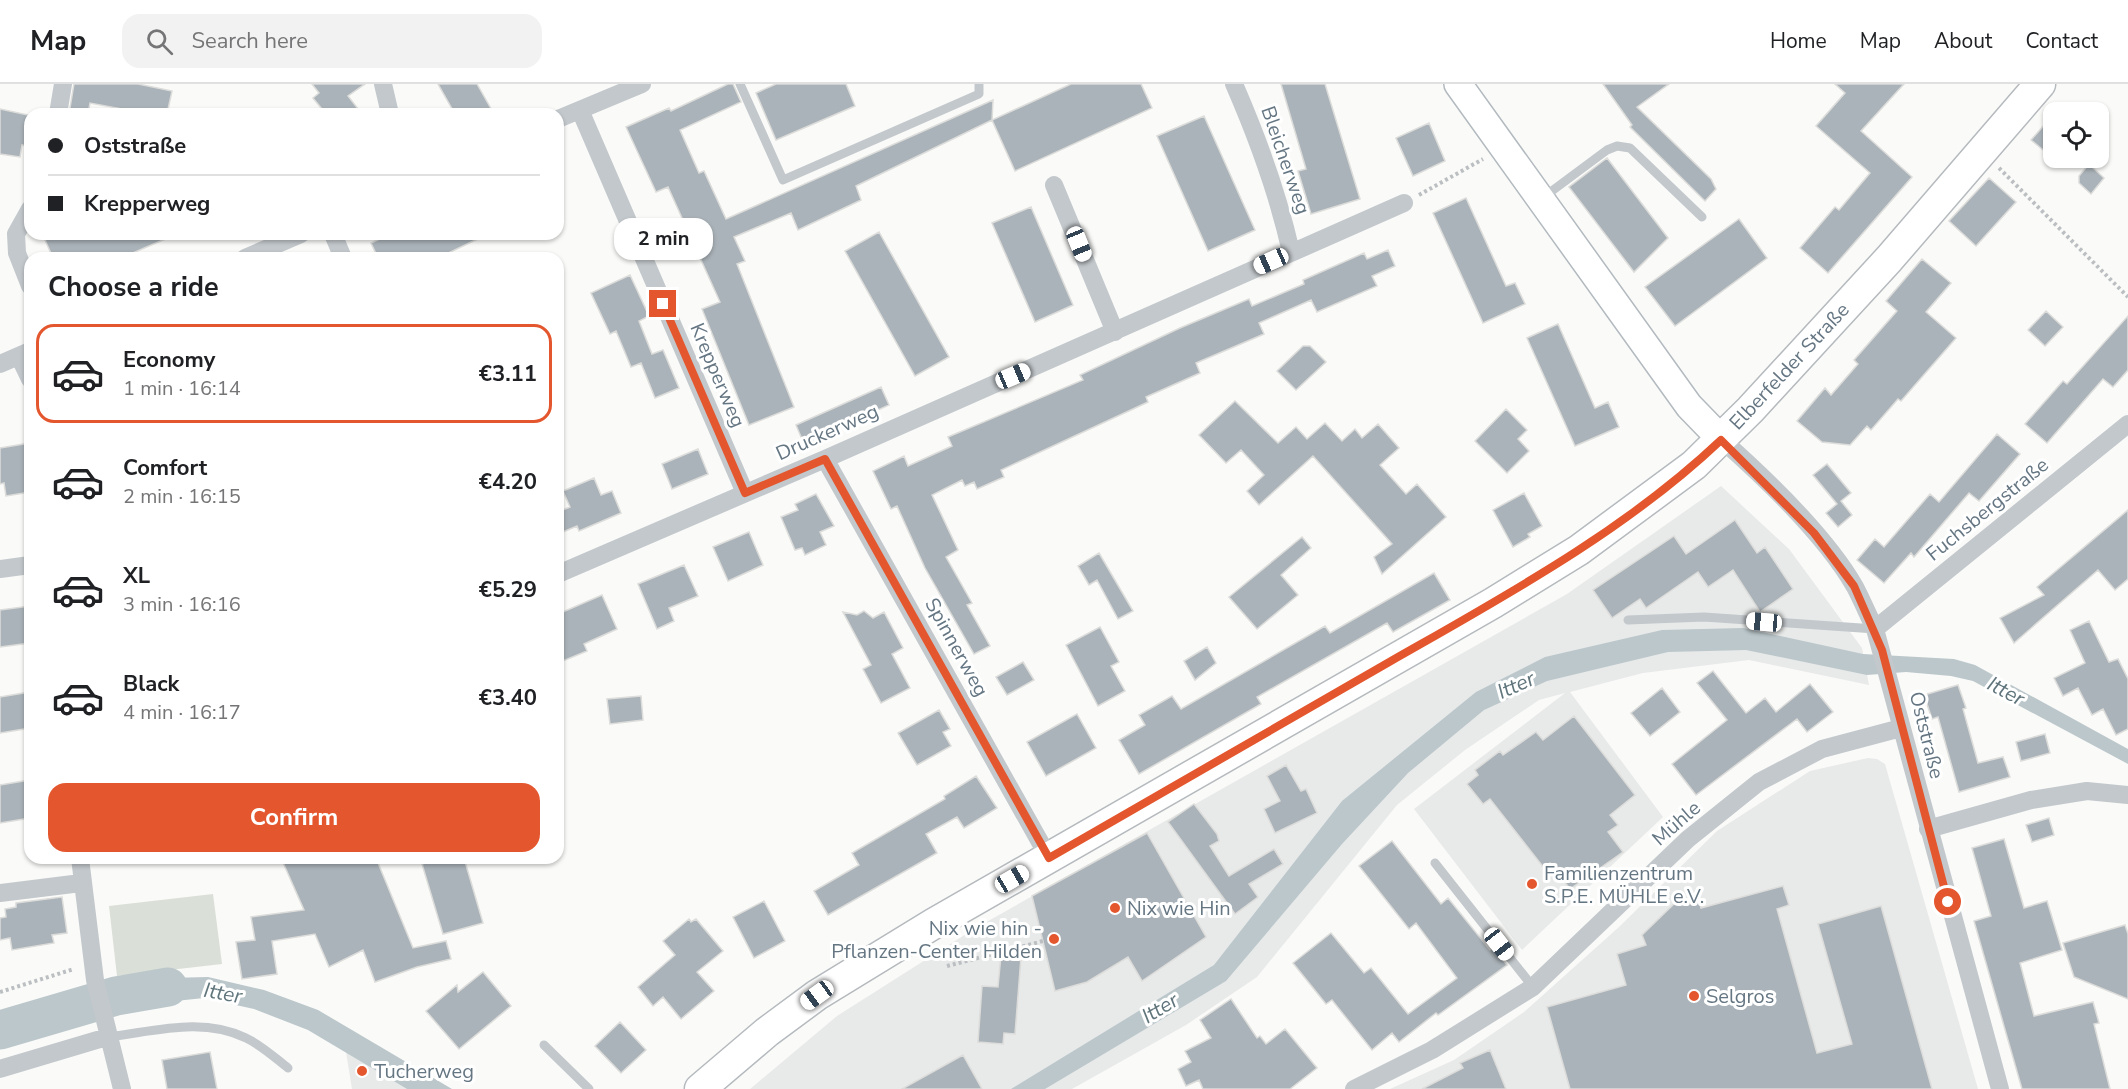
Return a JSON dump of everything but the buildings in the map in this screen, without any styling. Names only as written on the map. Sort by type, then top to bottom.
[{"type":"main road","points":[[1465,88],[1501,147],[1539,200],[1689,406],[1721,440]]},
{"type":"main road","name":"Elberfelder Straße","points":[[700,1089],[767,1032],[817,995],[933,924],[1493,603],[1579,550],[1682,475],[1721,440],[1889,259],[2029,92]]},
{"type":"street","points":[[59,108],[63,84]]},
{"type":"street","points":[[383,84],[389,108]]},
{"type":"street","points":[[564,117],[642,84]]},
{"type":"street","name":"Bleicherweg","points":[[1234,84],[1253,128],[1282,212],[1291,252]]},
{"type":"street","name":"Krepperweg","points":[[580,110],[745,493]]},
{"type":"street","points":[[1054,185],[1115,332]]},
{"type":"street","name":"Druckerweg","points":[[564,571],[1115,332],[1404,203]]},
{"type":"street","points":[[24,220],[16,234],[17,253],[24,271]]},
{"type":"street","points":[[259,252],[287,240]]},
{"type":"street","points":[[0,364],[24,353]]},
{"type":"street","name":"Fuchsbergstraße","points":[[1875,629],[2128,424]]},
{"type":"street","name":"Oststraße","points":[[1721,440],[1756,472],[1836,560],[1854,586],[1875,629],[2000,1089]]},
{"type":"street","name":"Spinnerweg","points":[[825,459],[1049,858]]},
{"type":"street","points":[[0,569],[24,566]]},
{"type":"street","name":"Mühle","points":[[1354,1089],[1432,1050],[1533,987],[1688,839],[1760,782],[1822,749],[1902,729]]},
{"type":"street","points":[[1928,829],[2031,800],[2088,792],[2128,795]]},
{"type":"street","points":[[80,864],[95,980],[105,1030],[122,1089]]},
{"type":"street","points":[[0,894],[81,883]]},
{"type":"street","points":[[0,1069],[105,1030]]},
{"type":"lane","points":[[740,84],[783,180],[979,94],[979,84]]},
{"type":"lane","points":[[1539,200],[1607,150],[1623,146],[1630,148],[1702,217]]},
{"type":"lane","points":[[1628,620],[1704,617],[1875,629]]},
{"type":"lane","points":[[1435,863],[1533,987]]},
{"type":"lane","points":[[105,1030],[213,1028],[247,1038],[288,1068]]},
{"type":"lane","points":[[544,1045],[589,1089]]},
{"type":"path","points":[[1404,203],[1466,170],[1501,147]]},
{"type":"path","points":[[1994,163],[2128,297]]},
{"type":"path","points":[[947,966],[1043,941]]},
{"type":"path","points":[[0,992],[79,968]]},
{"type":"shaded area","points":[[1721,486],[1789,549],[1862,648],[1869,685],[1749,660],[1643,673],[1570,692],[1663,817],[1522,950],[1414,809],[1565,693],[1539,700],[1465,750],[1397,805],[1257,977],[1186,1025],[1072,1089],[750,1089],[837,1016],[974,929],[1567,594]]},
{"type":"shaded area","points":[[1868,758],[1877,759],[1885,764],[1978,1089],[1390,1089],[1454,1060],[1524,1012],[1619,927],[1717,831],[1810,771]]},
{"type":"shaded area","points":[[213,894],[222,964],[117,976],[109,906]]},
{"type":"shaded area","name":"Tucherweg","points":[[346,1052],[407,1089],[352,1089]]},
{"type":"water","points":[[1743,628],[1863,654],[1954,659],[1975,665],[2128,749],[2128,764],[1973,681],[1951,676],[1906,672],[1867,675],[1746,650],[1668,652],[1547,681],[1484,710],[1408,773],[1342,844],[1226,981],[1045,1089],[1011,1089],[1214,965],[1342,801],[1476,692],[1545,657],[1662,630]]},
{"type":"water","points":[[208,977],[264,990],[318,1010],[452,1089],[407,1089],[308,1030],[254,1009],[204,998],[118,1007],[113,985],[168,978]]},
{"type":"water","points":[[78,993],[85,1017],[0,1041],[0,1018]]},
{"type":"waterway","name":"Itter","points":[[0,1030],[116,996],[168,987]]},
{"type":"place","name":"Familienzentrum S.P.E. MÜHLE e.V.","points":[[1532,884]]},
{"type":"place","name":"Nix wie Hin","points":[[1115,908]]},
{"type":"place","name":"Nix wie hin - Pflanzen-Center Hilden","points":[[1054,939]]},
{"type":"place","name":"Selgros","points":[[1694,996]]},
{"type":"place","name":"Tucherweg","points":[[362,1071]]},
{"type":"route","points":[[663,304],[745,493],[825,459],[1049,858],[1473,614],[1579,550],[1682,475],[1721,440],[1756,472],[1814,533],[1854,586],[1875,629],[1882,650],[1948,902]]}]
